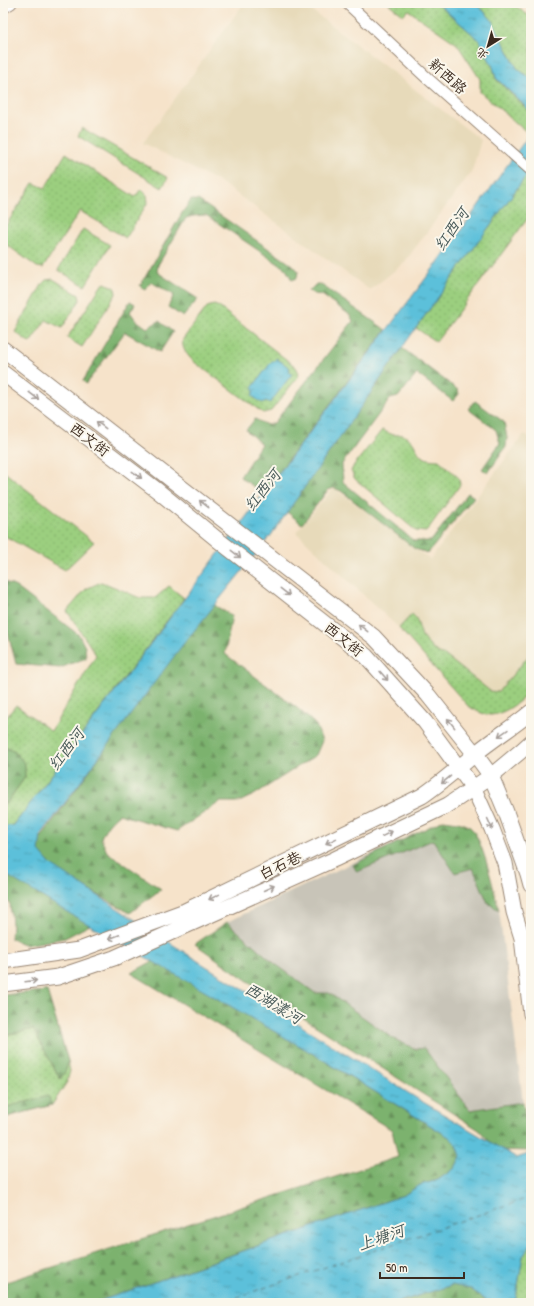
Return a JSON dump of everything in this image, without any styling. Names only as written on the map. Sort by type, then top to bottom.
[{"type":"main road","name":"西文街","points":[[3,349],[374,637],[428,695],[475,754],[490,776],[506,812],[531,885]]},
{"type":"main road","name":"西文街","points":[[3,373],[158,491],[366,656],[424,722],[474,789],[505,863],[514,912],[522,938],[531,1014]]},
{"type":"main road","name":"白石巷","points":[[3,961],[79,950],[185,912],[422,796],[441,784],[475,754],[531,712]]},
{"type":"main road","name":"白石巷","points":[[3,984],[58,978],[114,958],[382,837],[448,805],[474,789],[531,742]]},
{"type":"street","points":[[3,8],[11,3]]},
{"type":"street","name":"新西路","points":[[347,3],[531,170]]},
{"type":"shaded area","points":[[244,3],[302,3],[481,140],[472,171],[404,263],[370,290],[223,184],[143,143]]},
{"type":"shaded area","points":[[524,434],[531,439],[531,690],[519,702],[499,713],[491,715],[481,713],[468,706],[399,628],[296,532],[334,488],[430,560]]},
{"type":"shaded area","points":[[443,820],[480,843],[499,910],[523,1102],[470,1110],[424,1048],[417,1049],[394,1039],[329,993],[315,993],[274,963],[227,922]]},
{"type":"green space","points":[[388,3],[437,3],[479,40],[493,67],[496,79],[529,111],[531,132],[529,134],[480,92],[480,79],[457,44],[408,10],[403,15]]},
{"type":"green space","points":[[476,3],[511,3],[531,17],[531,79],[517,68],[491,19]]},
{"type":"green space","points":[[82,128],[168,178],[162,188],[78,136]]},
{"type":"green space","points":[[66,153],[135,197],[141,189],[147,195],[148,202],[126,238],[80,211],[43,268],[37,267],[3,242],[3,230],[33,183],[45,188]]},
{"type":"green space","points":[[531,169],[531,214],[436,342],[416,328]]},
{"type":"green space","points":[[191,200],[198,200],[295,267],[298,271],[297,278],[292,280],[286,269],[206,215],[193,216],[186,218],[158,265],[157,272],[198,299],[183,317],[168,307],[174,295],[151,282],[145,290],[140,286]]},
{"type":"green space","points":[[83,229],[110,245],[85,286],[58,270]]},
{"type":"green space","points":[[53,279],[79,295],[80,300],[62,328],[46,320],[30,343],[15,332],[43,283],[46,280]]},
{"type":"green space","points":[[105,283],[115,288],[116,294],[82,347],[67,338],[101,286]]},
{"type":"green space","points":[[316,284],[320,284],[386,330],[263,493],[240,477],[261,444],[246,430],[255,419],[267,425],[274,423],[353,321],[350,315],[322,295],[314,294],[309,291]]},
{"type":"green space","points":[[130,301],[135,304],[130,312],[136,320],[147,328],[159,321],[173,332],[160,352],[125,332],[86,384],[83,381]]},
{"type":"green space","points":[[214,305],[219,307],[296,367],[299,373],[298,377],[271,411],[263,413],[193,361],[185,351],[183,339],[207,307]]},
{"type":"green space","points":[[402,348],[458,390],[459,394],[453,401],[417,374],[398,397],[390,399],[342,464],[343,482],[414,541],[431,541],[468,493],[474,497],[428,553],[415,549],[341,491],[334,488],[328,490],[302,524],[287,512]]},
{"type":"green space","points":[[475,401],[504,422],[507,438],[506,447],[488,473],[482,469],[500,443],[496,430],[468,409]]},
{"type":"green space","points":[[382,430],[394,435],[403,435],[413,443],[420,454],[430,459],[439,460],[459,478],[460,485],[426,532],[416,531],[355,479],[351,471],[354,465]]},
{"type":"green space","points":[[3,471],[94,542],[65,570],[3,535]]},
{"type":"green space","points":[[3,581],[16,587],[79,635],[85,647],[86,658],[60,668],[16,664],[7,629],[3,621]]},
{"type":"green space","points":[[101,582],[140,598],[155,598],[169,586],[184,598],[14,825],[3,827],[3,804],[6,804],[25,777],[15,752],[3,746],[3,721],[16,705],[51,731],[96,655],[67,611],[86,589]]},
{"type":"green space","points":[[211,603],[232,616],[225,654],[297,708],[316,725],[322,741],[316,755],[254,795],[239,802],[220,802],[177,831],[119,814],[108,825],[101,838],[107,852],[161,889],[130,913],[37,860],[40,839]]},
{"type":"green space","points":[[412,614],[416,618],[422,636],[432,649],[447,657],[490,691],[498,692],[531,653],[531,690],[513,706],[497,714],[485,714],[468,706],[399,628]]},
{"type":"green space","points":[[4,747],[15,752],[25,764],[25,777],[6,804],[3,804]]},
{"type":"green space","points":[[443,820],[464,824],[470,827],[475,833],[484,853],[499,910],[488,903],[473,868],[455,873],[433,840],[357,872],[353,865]]},
{"type":"green space","points":[[3,873],[90,925],[65,938],[26,945],[11,939],[12,924],[10,904],[3,895]]},
{"type":"green space","points":[[227,922],[274,963],[315,993],[329,993],[394,1039],[416,1049],[424,1048],[470,1110],[523,1102],[531,1151],[501,1150],[491,1143],[479,1130],[275,1000],[195,944]]},
{"type":"green space","points":[[153,961],[310,1052],[449,1137],[457,1145],[461,1156],[455,1168],[438,1180],[420,1185],[404,1195],[94,1303],[3,1303],[3,1283],[398,1157],[392,1130],[131,973]]},
{"type":"green space","points":[[47,991],[68,1061],[70,1071],[67,1082],[52,1105],[3,1118],[3,995]]},
{"type":"green space","points":[[47,991],[68,1061],[66,1070],[60,1079],[33,1029],[3,1036],[3,995]]},
{"type":"green space","points":[[48,1096],[52,1105],[3,1118],[3,1108]]},
{"type":"green space","points":[[531,1245],[531,1303],[515,1303],[523,1255]]},
{"type":"green space","points":[[452,1285],[471,1289],[489,1303],[396,1303]]},
{"type":"water","points":[[437,3],[476,3],[491,19],[517,68],[531,79],[531,114],[529,110],[496,78],[493,67],[479,40]]},
{"type":"water","name":"上塘河","points":[[531,132],[531,169],[416,328],[272,534],[181,647],[41,835],[39,851],[51,865],[201,963],[418,1099],[517,1158],[531,1153],[531,1245],[523,1256],[515,1303],[489,1303],[471,1289],[452,1285],[396,1303],[94,1303],[404,1195],[420,1185],[438,1180],[455,1168],[461,1156],[457,1145],[449,1137],[310,1052],[67,912],[3,873],[3,827],[14,825],[441,258]]},
{"type":"water","points":[[276,358],[290,368],[289,372],[292,374],[270,403],[266,401],[262,403],[252,396],[254,391],[252,388],[272,361],[275,361]]},
{"type":"ferry route","points":[[220,1303],[531,1197]]},
{"type":"water label","name":"红西河","points":[[451,229]]},
{"type":"water label","name":"红西河","points":[[262,490]]},
{"type":"water label","name":"红西河","points":[[66,749]]},
{"type":"water label","name":"西湖漾河","points":[[274,1003]]}]
